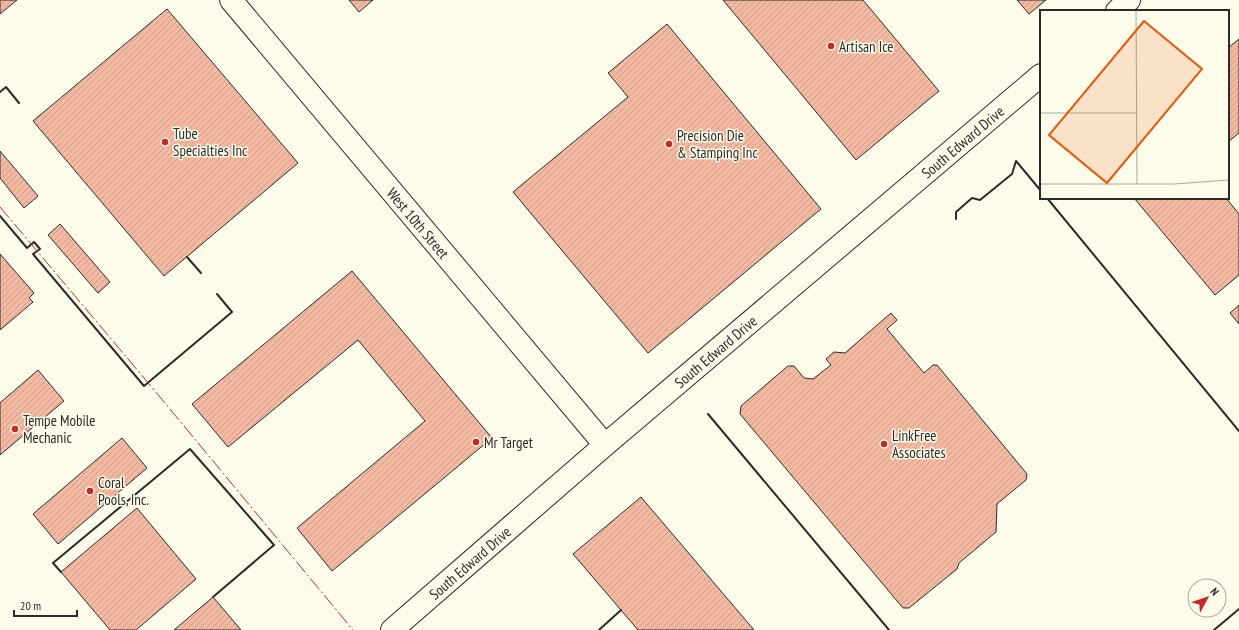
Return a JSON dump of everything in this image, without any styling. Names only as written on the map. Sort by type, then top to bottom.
[{"type":"street","name":"West 10th Street","points":[[231,0],[605,445]]},
{"type":"street","points":[[1117,10],[1130,0]]},
{"type":"street","name":"South Edward Drive","points":[[392,630],[605,445],[1040,76]]},
{"type":"building","points":[[0,0],[17,0],[0,14]]},
{"type":"building","points":[[349,0],[373,0],[359,12]]},
{"type":"building","name":"Artisan Ice","points":[[723,0],[863,0],[939,91],[856,160]]},
{"type":"building","points":[[1017,0],[1046,0],[1029,14]]},
{"type":"building","name":"Tube Specialties Inc","points":[[167,9],[298,163],[164,276],[33,121]]},
{"type":"building","name":"Precision Die & Stamping Inc","points":[[667,24],[821,209],[648,353],[513,192],[628,97],[608,73]]},
{"type":"building","points":[[1239,39],[1239,133],[1229,141],[1229,47]]},
{"type":"building","points":[[0,151],[38,196],[24,208],[0,178]]},
{"type":"building","points":[[1135,199],[1227,199],[1239,214],[1239,275],[1215,295]]},
{"type":"building","points":[[60,224],[110,282],[98,293],[48,235]]},
{"type":"building","points":[[0,254],[34,293],[29,298],[33,302],[0,330]]},
{"type":"building","points":[[352,271],[492,438],[332,571],[297,528],[425,421],[358,340],[228,447],[192,404]]},
{"type":"building","points":[[1239,305],[1239,324],[1230,313]]},
{"type":"building","name":"LinkFree Associates","points":[[891,313],[897,320],[887,329],[924,373],[933,365],[937,365],[1027,474],[1026,480],[997,504],[996,532],[959,563],[957,569],[909,608],[903,608],[740,414],[741,406],[788,366],[794,366],[804,378],[813,379],[831,365],[826,359],[834,352],[845,353]]},
{"type":"building","name":"Tempe Mobile Mechanic","points":[[38,370],[64,401],[0,455],[0,403]]},
{"type":"building","name":"Coral Pools, Inc.","points":[[122,438],[147,468],[58,544],[33,514]]},
{"type":"building","points":[[641,497],[754,630],[638,630],[573,554]]},
{"type":"building","points":[[137,508],[196,579],[136,630],[110,630],[61,572]]},
{"type":"building","points":[[213,597],[241,630],[174,630]]},
{"type":"wall","points":[[0,92],[6,87],[19,103]]},
{"type":"wall","points":[[956,219],[956,212],[972,198],[980,200],[1012,174],[1016,161],[1040,190]]},
{"type":"wall","points":[[1048,199],[1239,431]]},
{"type":"wall","points":[[0,216],[27,248],[34,242],[40,249],[33,254],[144,386],[232,312],[217,294]]},
{"type":"wall","points":[[187,257],[201,273]]},
{"type":"wall","points":[[708,414],[889,630]]},
{"type":"wall","points":[[61,572],[53,563],[190,449],[274,545],[213,597]]},
{"type":"wall","points":[[1214,630],[1239,609]]},
{"type":"wall","points":[[599,630],[621,610]]},
{"type":"power","points":[[0,207],[353,630]]},
{"type":"place","name":"Artisan Ice","points":[[831,46]]},
{"type":"place","name":"Tube Specialties Inc","points":[[165,142]]},
{"type":"place","name":"Precision Die & Stamping Inc","points":[[669,144]]},
{"type":"place","name":"Tempe Mobile Mechanic","points":[[15,429]]},
{"type":"place","name":"Mr Target","points":[[476,442]]},
{"type":"place","name":"LinkFree Associates","points":[[884,444]]},
{"type":"place","name":"Coral Pools, Inc.","points":[[90,491]]}]
